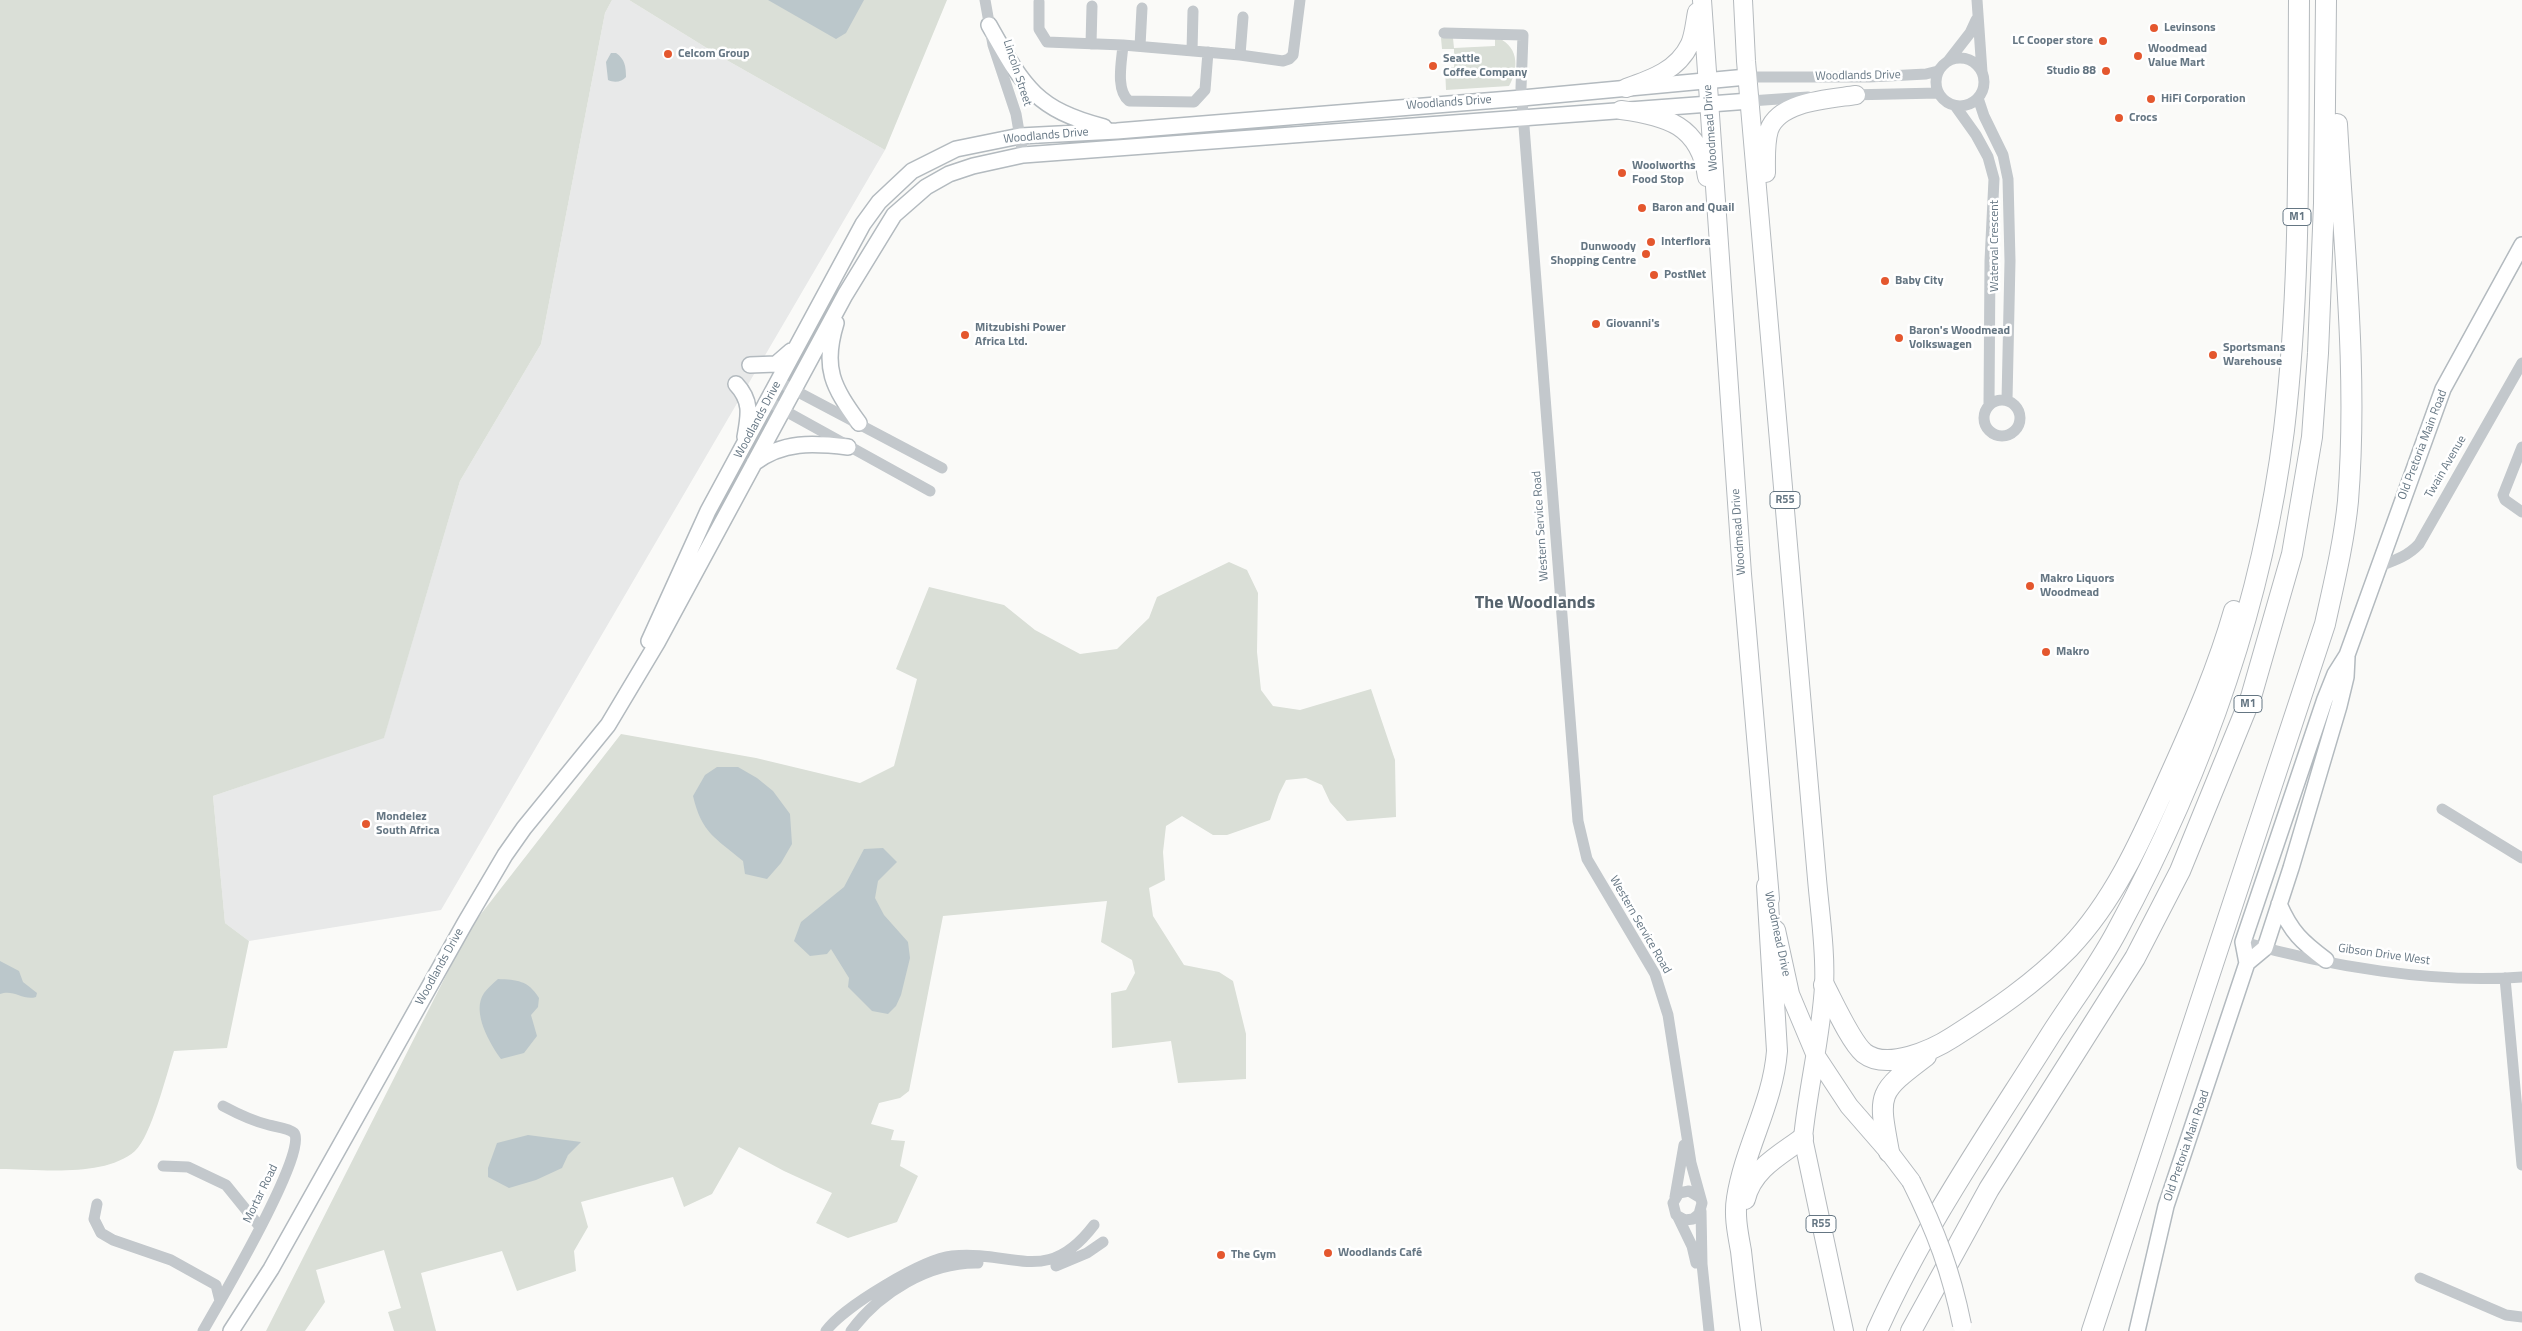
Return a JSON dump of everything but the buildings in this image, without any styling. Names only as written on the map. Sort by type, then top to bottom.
[{"type":"highway","name":"M1","points":[[1877,1331],[1919,1247],[2115,936],[2156,856],[2204,744],[2226,684],[2247,615],[2263,548],[2283,433],[2292,348],[2298,196],[2299,0]]},
{"type":"highway","name":"M1","points":[[1911,1331],[1989,1189],[2135,958],[2180,872],[2251,697],[2292,554],[2312,437],[2318,353],[2324,203],[2327,0]]},
{"type":"highway","points":[[2092,1331],[2325,624],[2339,564],[2348,502],[2352,417],[2335,89],[2327,0]]},
{"type":"highway","points":[[1889,1152],[1881,1109],[1883,1097],[1898,1078],[1937,1047],[2007,1002],[2069,948],[2096,914],[2138,847],[2200,709],[2231,623],[2283,433]]},
{"type":"highway","points":[[1751,1331],[1736,1200],[1742,1169],[1768,1102],[1776,1059],[1767,886]]},
{"type":"highway","points":[[1824,985],[1857,1044],[1865,1054],[1891,1060],[1937,1047]]},
{"type":"highway","points":[[1741,1251],[1744,1206],[1748,1186],[1762,1168],[1803,1138]]},
{"type":"main road","points":[[1626,88],[1664,72],[1676,63],[1690,43],[1701,0]]},
{"type":"main road","name":"Woodmead Drive","points":[[1701,0],[1711,104],[1719,254],[1767,886],[1790,994],[1816,1056],[1848,1106],[1889,1152],[1911,1181],[1940,1243],[1954,1286],[1962,1328]]},
{"type":"main road","name":"R55","points":[[1744,0],[1747,77],[1816,869],[1824,985],[1816,1056],[1806,1106],[1803,1138],[1844,1331]]},
{"type":"main road","points":[[989,25],[1017,75],[1041,99],[1066,116],[1116,131]]},
{"type":"main road","name":"Woodlands Drive","points":[[633,681],[671,589],[708,511],[769,402],[864,224],[895,185],[912,171],[956,149],[1020,136],[1116,131],[1522,98],[1747,77]]},
{"type":"main road","points":[[1762,234],[1768,138],[1774,119],[1790,108],[1856,95]]},
{"type":"main road","name":"Woodlands Drive","points":[[231,1331],[271,1269],[465,923],[505,856],[524,828],[608,725],[657,643],[845,295],[894,215],[908,200],[949,174],[973,166],[1023,155],[1750,101]]},
{"type":"main road","points":[[1621,110],[1655,115],[1685,131],[1695,142],[1706,170],[1719,254]]},
{"type":"main road","name":"Old Pretoria Main Road","points":[[2243,942],[2325,699],[2335,674],[2347,655],[2377,567],[2443,389],[2522,245]]},
{"type":"main road","points":[[845,295],[833,333],[829,364],[837,392],[859,423]]},
{"type":"main road","points":[[750,365],[776,364],[800,341]]},
{"type":"main road","points":[[736,384],[744,393],[749,405],[742,450]]},
{"type":"main road","points":[[752,465],[765,455],[796,444],[817,443],[848,446]]},
{"type":"main road","name":"Old Pretoria Main Road","points":[[2137,1331],[2166,1206],[2248,963],[2264,948],[2279,904],[2346,677],[2347,655]]},
{"type":"main road","points":[[2279,904],[2290,928],[2297,937],[2326,960]]},
{"type":"main road","points":[[2243,942],[2248,963]]},
{"type":"main road","name":"Woodlands Drive","points":[[239,1331],[262,1291],[271,1269]]},
{"type":"street","name":"Lincoln Street","points":[[985,0],[993,45],[1016,114],[1023,155]]},
{"type":"street","points":[[1039,2],[1040,29],[1044,40],[1052,43],[1140,46],[1283,61],[1289,59],[1294,51],[1300,0]]},
{"type":"street","points":[[1977,0],[1977,19],[1984,83],[1978,98],[1964,106],[1956,107],[1942,100],[1938,94],[1935,86],[1938,71],[1970,34],[1977,19]]},
{"type":"street","points":[[1091,44],[1092,6]]},
{"type":"street","points":[[1140,46],[1142,8]]},
{"type":"street","points":[[1192,51],[1193,11]]},
{"type":"street","points":[[1240,55],[1243,17]]},
{"type":"street","name":"Western Service Road","points":[[1444,34],[1523,35],[1522,98],[1578,821],[1587,859],[1655,974],[1661,992],[1672,1034],[1686,1131],[1699,1196]]},
{"type":"street","points":[[1123,45],[1122,84],[1124,97],[1129,101],[1194,102],[1205,90],[1208,52]]},
{"type":"street","points":[[1949,60],[1965,58],[1973,62],[1982,72]]},
{"type":"street","name":"Woodlands Drive","points":[[1747,77],[1869,77],[1926,74],[1938,71]]},
{"type":"street","name":"Woodlands Drive","points":[[1750,101],[1856,95],[1938,94]]},
{"type":"street","name":"Waterval Crescent","points":[[1978,98],[1984,116],[2003,155],[2008,179],[2010,262],[2007,400]]},
{"type":"street","name":"Waterval Crescent","points":[[1956,107],[1976,135],[1988,157],[1994,179],[1990,262],[1989,404]]},
{"type":"street","name":"Twain Avenue","points":[[2377,567],[2400,559],[2419,544],[2522,363]]},
{"type":"street","points":[[779,382],[942,468]]},
{"type":"street","points":[[2007,400],[2016,406],[2020,416],[2016,429],[2006,436],[1994,435],[1985,426],[1984,412],[1989,404],[1994,401],[2007,400]]},
{"type":"street","points":[[769,402],[783,408],[930,491]]},
{"type":"street","points":[[2522,447],[2503,495],[2505,500],[2522,512]]},
{"type":"street","points":[[2442,809],[2522,858]]},
{"type":"street","name":"Gibson Drive West","points":[[2243,942],[2326,960],[2405,973],[2475,980],[2522,977]]},
{"type":"street","points":[[2504,978],[2522,1165]]},
{"type":"street","name":"Mortar Road","points":[[203,1331],[260,1227],[294,1156],[297,1139],[290,1131],[259,1123],[223,1106]]},
{"type":"street","name":"Western Service Road","points":[[1675,1197],[1686,1131]]},
{"type":"street","points":[[163,1166],[188,1167],[226,1185],[260,1227]]},
{"type":"street","points":[[1704,1331],[1695,1254],[1672,1207],[1675,1197],[1686,1191],[1699,1196],[1702,1203],[1702,1264],[1709,1331]]},
{"type":"street","points":[[96,1204],[94,1219],[101,1233],[113,1240],[171,1260],[216,1285],[220,1301]]},
{"type":"street","points":[[1678,1217],[1689,1220],[1696,1217],[1701,1211]]},
{"type":"street","points":[[826,1331],[832,1323],[873,1293],[929,1263],[951,1256],[1044,1262],[1061,1257],[1073,1248],[1094,1225]]},
{"type":"street","points":[[851,1331],[865,1313],[886,1296],[906,1283],[940,1269],[968,1263],[1043,1268],[1059,1265],[1087,1253],[1103,1242]]},
{"type":"street","points":[[2420,1278],[2506,1315],[2522,1318]]},
{"type":"shaded area","points":[[0,0],[612,0],[605,13],[541,344],[460,481],[384,738],[213,796],[225,923],[249,941],[227,1048],[174,1051],[153,1119],[141,1144],[122,1160],[89,1169],[0,1169]]},
{"type":"shaded area","points":[[612,0],[629,0],[723,58],[885,150],[441,910],[249,941],[225,923],[213,796],[384,737],[460,481],[541,344],[605,13]]},
{"type":"shaded area","points":[[629,0],[947,0],[885,150],[723,58]]},
{"type":"shaded area","points":[[768,0],[864,0],[846,33],[836,39]]},
{"type":"shaded area","points":[[1495,37],[1503,40],[1508,45],[1515,57],[1515,71],[1509,86],[1446,90],[1445,67],[1454,67],[1454,49],[1442,49],[1441,38],[1453,38],[1454,48],[1495,46]]},
{"type":"shaded area","points":[[611,53],[619,55],[626,70],[626,77],[618,82],[608,80],[606,62]]},
{"type":"shaded area","points":[[1229,562],[1247,570],[1258,593],[1257,652],[1261,690],[1273,706],[1300,710],[1371,689],[1395,760],[1396,817],[1347,821],[1330,802],[1322,785],[1306,778],[1286,780],[1270,820],[1227,835],[1213,835],[1182,816],[1166,826],[1163,852],[1165,880],[1149,888],[1153,916],[1184,965],[1219,972],[1233,981],[1246,1034],[1246,1079],[1178,1083],[1171,1041],[1112,1048],[1111,993],[1126,990],[1135,973],[1132,960],[1101,942],[1107,901],[943,916],[909,1091],[900,1098],[879,1103],[871,1124],[894,1130],[891,1140],[905,1141],[900,1166],[918,1176],[897,1222],[848,1238],[816,1223],[832,1193],[784,1171],[739,1147],[712,1194],[684,1207],[673,1177],[581,1202],[588,1227],[574,1251],[576,1271],[517,1291],[502,1251],[421,1273],[436,1331],[394,1331],[388,1312],[401,1308],[384,1250],[316,1270],[325,1302],[305,1331],[266,1331],[470,928],[621,734],[756,758],[860,783],[894,766],[917,679],[896,669],[929,587],[1004,605],[1035,630],[1080,654],[1117,649],[1149,618],[1157,597]]},
{"type":"shaded area","points":[[717,767],[738,767],[757,778],[773,791],[790,814],[792,844],[781,863],[767,879],[745,874],[743,861],[711,834],[701,819],[693,796],[705,775]]},
{"type":"shaded area","points":[[883,848],[897,862],[878,881],[875,898],[884,915],[908,942],[910,958],[901,995],[896,1006],[888,1014],[872,1011],[848,987],[849,978],[831,949],[827,954],[810,956],[794,941],[801,922],[844,887],[864,849]]},
{"type":"shaded area","points":[[0,961],[19,971],[23,982],[37,993],[36,997],[27,998],[10,993],[0,994]]},
{"type":"shaded area","points":[[498,979],[522,982],[531,988],[539,998],[538,1007],[531,1015],[537,1036],[524,1053],[501,1059],[483,1028],[480,1009],[484,993]]},
{"type":"shaded area","points":[[528,1135],[581,1142],[568,1155],[562,1168],[536,1180],[509,1188],[488,1177],[488,1168],[497,1143]]},
{"type":"place","name":"Levinsons","points":[[2154,28]]},
{"type":"place","name":"LC Cooper store","points":[[2103,41]]},
{"type":"place","name":"Celcom Group","points":[[668,54]]},
{"type":"place","name":"Woodmead Value Mart","points":[[2138,56]]},
{"type":"place","name":"Seattle Coffee Company","points":[[1433,66]]},
{"type":"place","name":"Studio 88","points":[[2106,71]]},
{"type":"place","name":"HiFi Corporation","points":[[2151,99]]},
{"type":"place","name":"Crocs","points":[[2119,118]]},
{"type":"place","name":"Woolworths Food Stop","points":[[1622,173]]},
{"type":"place","name":"Baron and Quail","points":[[1642,208]]},
{"type":"place","name":"Interflora","points":[[1651,242]]},
{"type":"place","name":"Dunwoody Shopping Centre","points":[[1646,254]]},
{"type":"place","name":"PostNet","points":[[1654,275]]},
{"type":"place","name":"Baby City","points":[[1885,281]]},
{"type":"place","name":"Giovanni's","points":[[1596,324]]},
{"type":"place","name":"Mitzubishi Power Africa Ltd.","points":[[965,335]]},
{"type":"place","name":"Baron's Woodmead Volkswagen","points":[[1899,338]]},
{"type":"place","name":"Sportsmans Warehouse","points":[[2213,355]]},
{"type":"place","name":"Makro Liquors Woodmead","points":[[2030,586]]},
{"type":"place","name":"Makro","points":[[2046,652]]},
{"type":"place","name":"Mondelez South Africa","points":[[366,824]]},
{"type":"place","name":"Woodlands Café","points":[[1328,1253]]},
{"type":"place","name":"The Gym","points":[[1221,1255]]},
{"type":"district","name":"The Woodlands","points":[[1535,604]]}]
